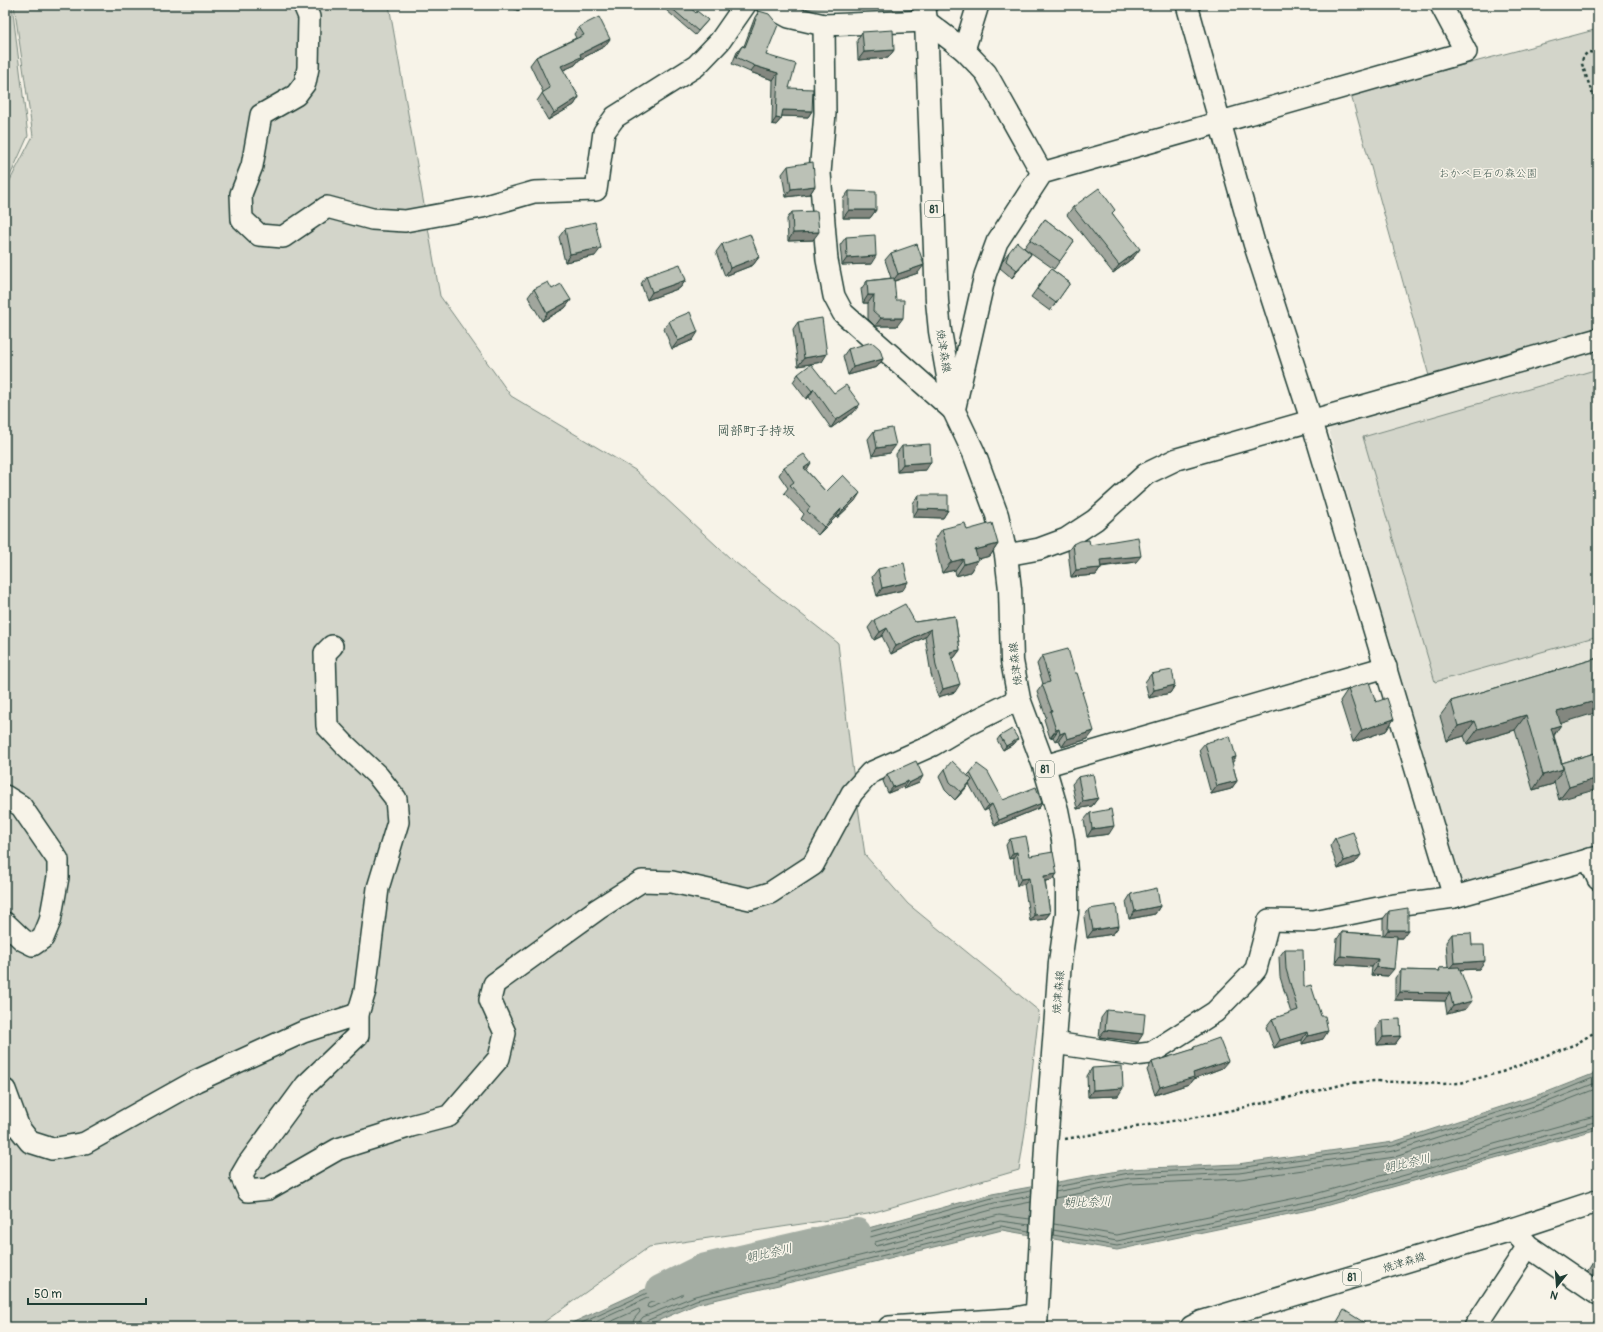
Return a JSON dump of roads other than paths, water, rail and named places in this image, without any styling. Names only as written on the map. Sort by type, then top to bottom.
[{"type":"main road","name":"焼津森線","points":[[925,13],[940,331],[954,411],[974,453],[997,515],[1006,555],[1010,589],[1012,661],[1019,699],[1044,766],[1057,810],[1063,840],[1067,882],[1066,913],[1060,962],[1054,1043],[1054,1143],[1036,1312]]},
{"type":"main road","name":"焼津森線","points":[[1192,1327],[1209,1320],[1513,1230],[1598,1201]]},
{"type":"main road","points":[[1513,1230],[1528,1246],[1598,1294]]},
{"type":"street","points":[[304,5],[309,17],[308,68],[305,83],[296,95],[262,115],[252,166],[241,194],[242,219],[259,235],[283,237],[327,207],[372,219],[405,221],[482,207],[534,192],[596,190],[604,132],[615,117],[696,66],[720,41],[745,5]]},
{"type":"street","points":[[767,5],[789,17],[824,25],[925,13],[986,73],[1042,173]]},
{"type":"street","points":[[964,50],[978,5]]},
{"type":"street","points":[[1187,5],[1254,242],[1312,422],[1454,897]]},
{"type":"street","points":[[824,25],[825,113],[820,173],[828,260],[834,296],[843,313],[954,411],[985,275],[997,242],[1042,173],[1466,52],[1441,5]]},
{"type":"street","points":[[1006,555],[1039,549],[1066,539],[1095,520],[1146,474],[1177,459],[1215,447],[1312,422],[1598,339]]},
{"type":"street","points":[[332,646],[325,653],[327,726],[378,776],[396,799],[398,822],[378,888],[365,991],[358,1014],[358,1035],[306,1084],[248,1164],[241,1176],[248,1191],[268,1189],[338,1149],[411,1126],[449,1116],[499,1058],[505,1033],[490,1000],[494,984],[598,909],[642,881],[672,882],[750,899],[770,893],[813,865],[852,793],[870,773],[933,745],[1019,699]]},
{"type":"street","points":[[1044,766],[1386,667]]},
{"type":"street","points":[[5,796],[21,806],[58,860],[58,877],[50,921],[43,938],[33,945],[23,940],[5,924]]},
{"type":"street","points":[[1054,1043],[1134,1055],[1151,1053],[1215,1012],[1251,975],[1256,969],[1269,920],[1314,921],[1388,906],[1454,897],[1593,858],[1598,879]]},
{"type":"street","points":[[5,1090],[19,1128],[30,1142],[52,1149],[86,1144],[117,1124],[196,1081],[303,1032],[358,1014]]},
{"type":"street","points":[[1475,1327],[1528,1246]]},
{"type":"street","points":[[889,1327],[1011,1319],[1036,1312]]},
{"type":"water","points":[[1598,1072],[1598,1129],[1318,1208],[1117,1250],[1002,1230],[697,1304],[643,1327],[563,1327],[670,1278],[821,1241],[992,1194],[1129,1169],[1238,1164],[1393,1142],[1547,1092]]},
{"type":"waterway","name":"朝比奈川","points":[[660,1289],[702,1268],[857,1232]]},
{"type":"district","name":"岡部町子持坂","points":[[756,430]]},
{"type":"park label","name":"おかべ巨石の森公園","points":[[1488,173]]}]
